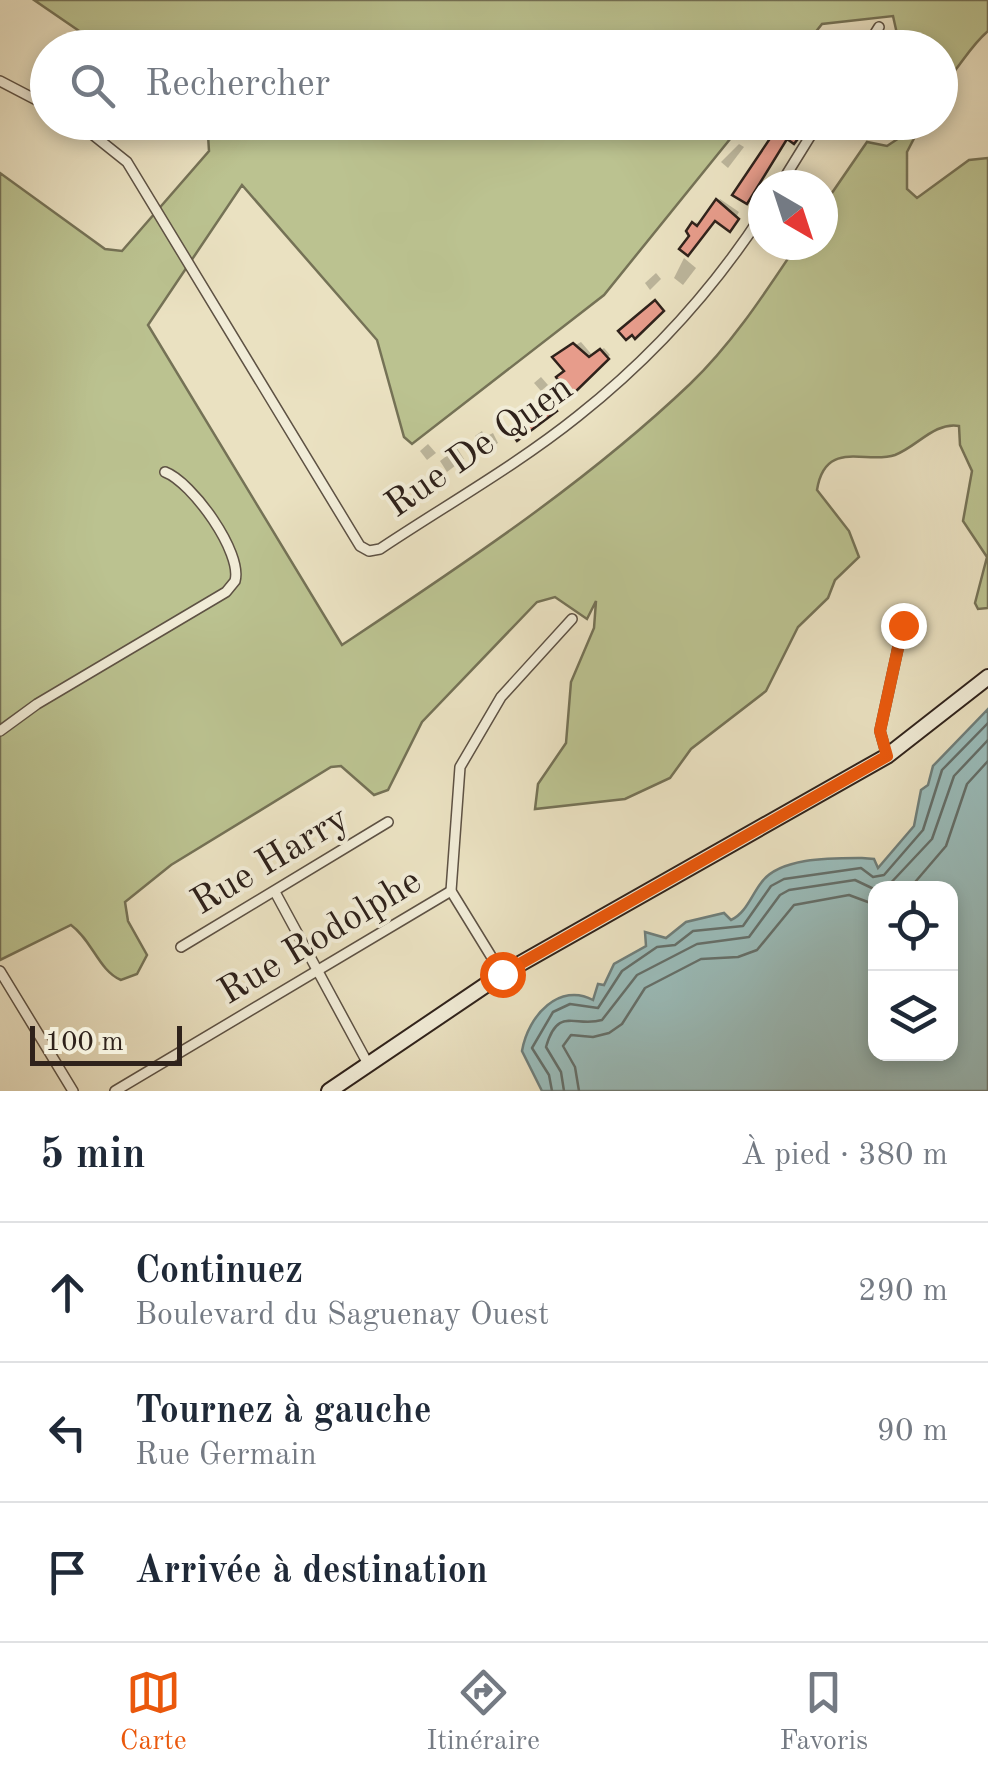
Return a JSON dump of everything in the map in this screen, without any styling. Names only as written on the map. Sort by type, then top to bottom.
[{"type":"main road","points":[[316,1091],[502,974],[887,756],[988,677]]},
{"type":"main road","points":[[329,1091],[367,1062]]},
{"type":"street","points":[[0,80],[30,96]]},
{"type":"street","name":"Rue De Quen","points":[[99,140],[127,162],[360,546],[369,551],[380,549],[577,418],[649,354],[699,300],[748,233]]},
{"type":"street","points":[[789,170],[808,140]]},
{"type":"street","points":[[0,731],[232,587],[238,574],[236,560],[194,492],[165,472]]},
{"type":"street","points":[[502,974],[451,892],[460,767],[501,696],[572,618]]},
{"type":"street","points":[[887,756],[880,731],[903,625]]},
{"type":"street","name":"Rue Harry","points":[[182,948],[388,822]]},
{"type":"street","points":[[275,892],[367,1062]]},
{"type":"street","name":"Rue Rodolphe","points":[[114,1091],[451,892]]},
{"type":"street","points":[[0,971],[73,1091]]},
{"type":"green space","points":[[34,0],[988,0],[988,31],[958,66],[958,30],[896,30],[893,16],[822,24],[817,30],[78,30]]},
{"type":"green space","points":[[208,140],[729,140],[604,295],[412,444],[404,437],[377,340],[242,185],[148,325],[342,645],[477,554],[650,421],[705,369],[734,335],[787,260],[838,260],[838,184],[867,142],[887,146],[896,140],[913,140],[907,152],[907,189],[917,198],[969,160],[988,158],[988,608],[978,609],[975,603],[987,557],[963,521],[972,471],[960,445],[959,426],[934,431],[895,455],[838,459],[822,474],[817,490],[849,531],[859,557],[835,580],[828,598],[798,627],[766,691],[691,749],[670,778],[625,799],[535,809],[538,784],[566,743],[571,682],[594,628],[596,601],[587,619],[555,597],[537,602],[422,722],[388,790],[374,795],[341,766],[331,767],[171,865],[125,902],[128,921],[147,955],[137,974],[121,980],[113,976],[71,925],[0,960],[0,173],[105,249],[122,251],[209,151]]},
{"type":"water","points":[[988,709],[988,1091],[542,1091],[522,1051],[531,1025],[547,1005],[569,995],[593,1000],[598,984],[604,985],[614,964],[646,946],[645,932],[666,938],[686,922],[724,913],[731,920],[744,909],[769,874],[780,868],[807,861],[850,858],[874,859],[878,868],[914,826],[921,790],[928,785],[933,766]]},
{"type":"building","points":[[769,140],[786,140],[768,170],[749,170]]},
{"type":"building","points":[[748,171],[748,202],[732,195]]},
{"type":"building","points":[[716,199],[739,219],[730,232],[715,221],[688,256],[679,249],[689,236],[686,231],[692,222],[697,226]]},
{"type":"building","points":[[655,300],[664,311],[635,339],[632,335],[626,340],[618,331]]},
{"type":"building","points":[[573,343],[589,357],[600,349],[609,359],[570,397],[556,377],[564,371],[552,357]]},
{"type":"building","points":[[543,394],[557,411],[517,441],[509,430],[540,404],[537,400]]},
{"type":"route","points":[[502,974],[887,756],[880,731],[903,625]]}]
